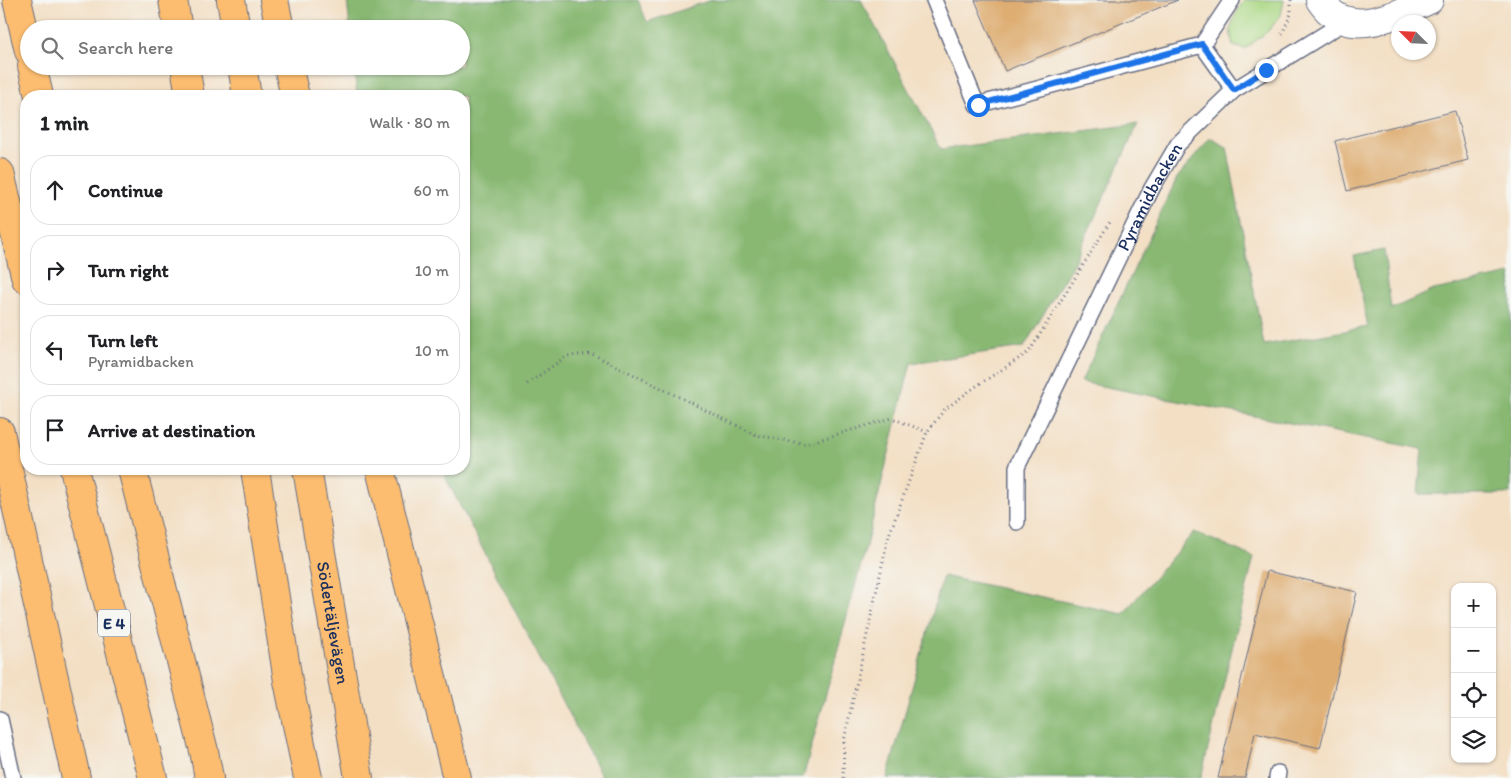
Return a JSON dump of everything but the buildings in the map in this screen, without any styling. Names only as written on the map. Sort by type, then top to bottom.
[{"type":"highway","points":[[17,0],[22,20]]},
{"type":"highway","points":[[173,0],[176,20]]},
{"type":"highway","points":[[231,0],[234,20]]},
{"type":"highway","points":[[274,0],[278,20]]},
{"type":"highway","points":[[34,75],[38,90]]},
{"type":"highway","points":[[186,75],[189,90]]},
{"type":"highway","points":[[244,75],[246,90]]},
{"type":"highway","points":[[290,75],[294,90]]},
{"type":"highway","points":[[0,173],[20,255]]},
{"type":"highway","points":[[0,432],[76,778]]},
{"type":"highway","name":"E 4","points":[[76,475],[153,778]]},
{"type":"highway","points":[[134,475],[210,778]]},
{"type":"highway","points":[[256,475],[288,681],[308,778]]},
{"type":"highway","name":"Södertäljevägen","points":[[308,475],[359,778]]},
{"type":"highway","points":[[381,475],[457,778]]},
{"type":"street","points":[[1320,0],[1332,13],[1346,21],[1363,23],[1381,20],[1429,0]]},
{"type":"lane","points":[[934,0],[978,105],[1202,44],[1232,0]]},
{"type":"lane","name":"Pyramidbacken","points":[[1017,522],[1018,467],[1152,188],[1178,144],[1234,90],[1346,21]]},
{"type":"lane","points":[[1202,44],[1234,90]]},
{"type":"lane","points":[[0,718],[13,778]]},
{"type":"path","points":[[1281,39],[1291,14],[1291,0]]},
{"type":"path","points":[[843,778],[844,741],[888,538],[927,432],[944,410],[975,387],[1029,352],[1112,218]]},
{"type":"path","points":[[527,384],[567,356],[592,354],[756,435],[805,444],[892,418],[927,432]]},
{"type":"green space","points":[[347,0],[638,0],[647,22],[711,0],[861,0],[941,149],[1138,124],[1073,264],[1024,347],[911,363],[866,546],[803,778],[602,778],[444,475],[470,475],[470,90],[356,90],[355,75],[470,75],[470,20],[349,20]]},
{"type":"green space","points":[[1244,0],[1284,0],[1281,15],[1269,30],[1245,49],[1233,46],[1230,30],[1235,15]]},
{"type":"green space","points":[[1210,138],[1227,147],[1264,345],[1368,327],[1354,256],[1384,250],[1391,309],[1434,290],[1511,274],[1511,494],[1418,494],[1422,449],[1081,382],[1177,178]]},
{"type":"green space","points":[[1194,532],[1254,557],[1201,778],[887,778],[943,576],[1123,614]]},
{"type":"route","points":[[978,105],[1202,44],[1234,90],[1266,70]]}]
